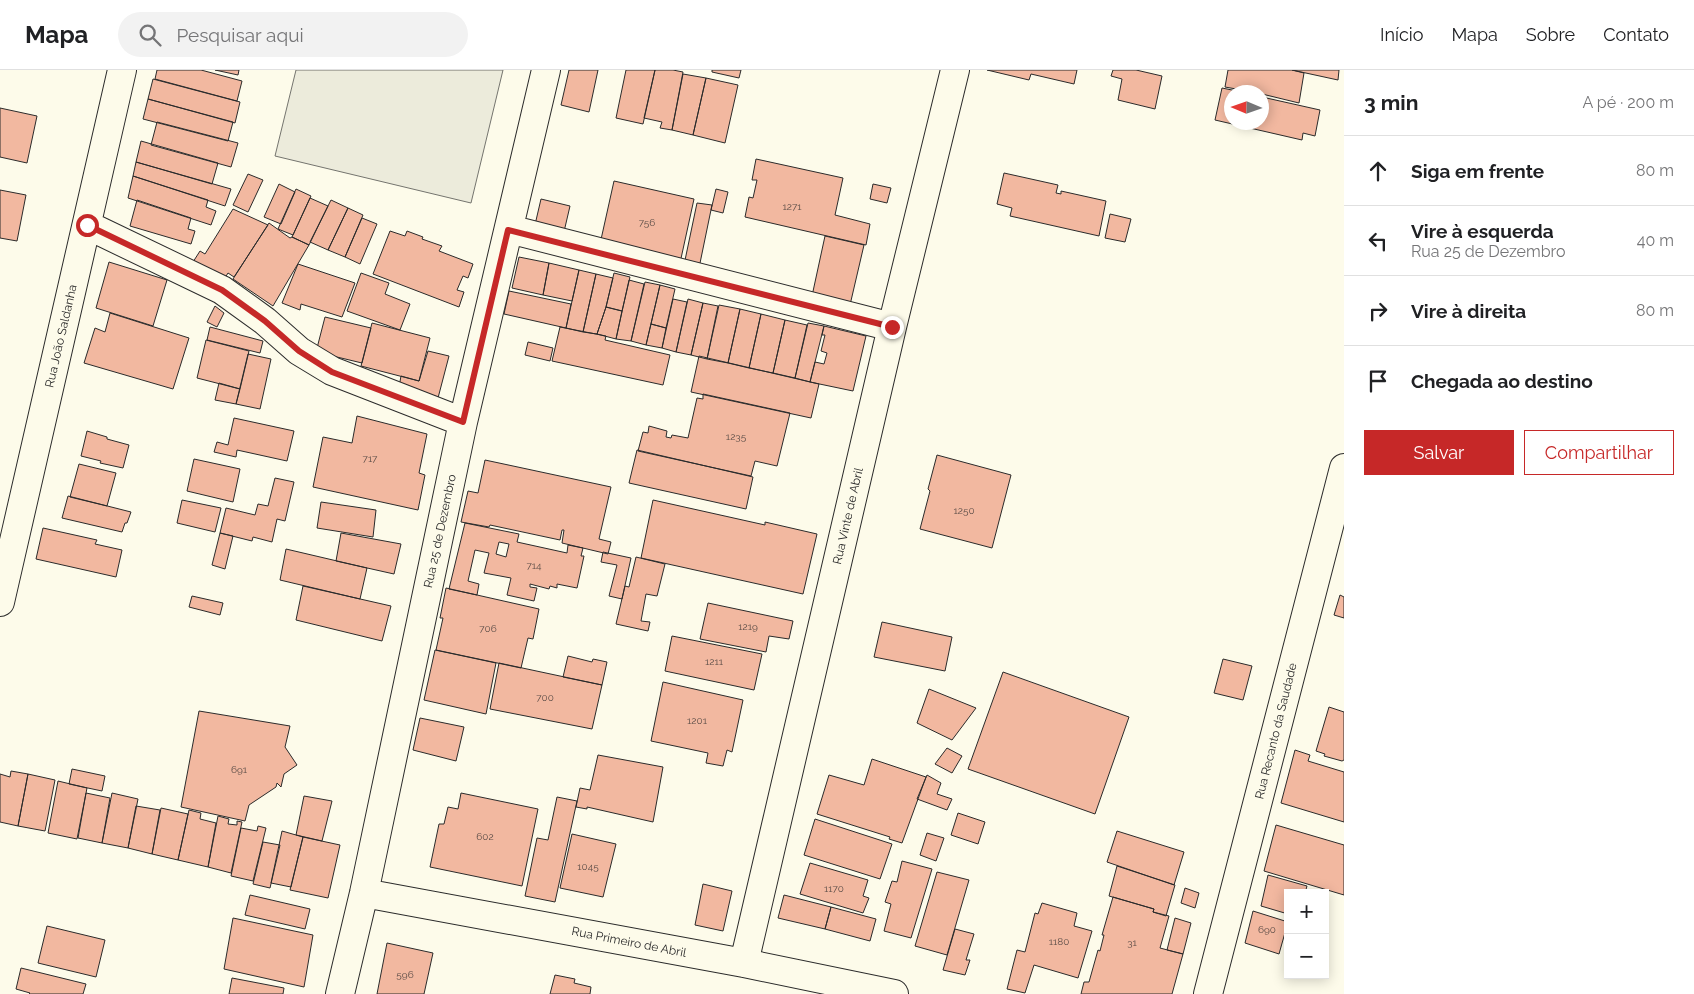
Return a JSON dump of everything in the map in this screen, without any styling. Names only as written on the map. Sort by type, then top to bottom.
[{"type":"street","name":"Rua João Saldanha","points":[[0,602],[122,70]]},
{"type":"street","name":"Rua 25 de Dezembro","points":[[340,994],[364,893],[463,422],[546,70]]},
{"type":"street","name":"Rua Vinte de Abril","points":[[744,963],[892,327],[955,70]]},
{"type":"street","points":[[87,225],[222,290],[265,321],[299,351],[332,372],[463,422]]},
{"type":"street","points":[[508,230],[892,327]]},
{"type":"street","name":"Rua Recanto da Saudade","points":[[1208,994],[1344,468]]},
{"type":"street","name":"Rua Primeiro de Abril","points":[[364,893],[744,963],[894,994]]},
{"type":"shaded area","points":[[296,70],[503,70],[471,203],[275,156]]},
{"type":"building","points":[[157,70],[201,70],[242,81],[237,101],[155,79]]},
{"type":"building","points":[[215,70],[239,70],[238,75]]},
{"type":"building","points":[[569,70],[598,70],[589,112],[561,105]]},
{"type":"building","points":[[626,70],[655,70],[643,124],[616,118]]},
{"type":"building","points":[[655,70],[683,72],[672,130],[660,128],[662,122],[644,118]]},
{"type":"building","points":[[712,70],[741,70],[739,78],[712,72]]},
{"type":"building","points":[[987,70],[1077,70],[1074,84],[1031,74],[1029,80]]},
{"type":"building","points":[[1113,70],[1136,70],[1162,76],[1155,109],[1118,100],[1122,79],[1111,76]]},
{"type":"building","points":[[1228,70],[1292,70],[1304,73],[1299,103],[1269,96],[1269,85],[1225,85]]},
{"type":"building","points":[[1292,70],[1339,70],[1338,80]]},
{"type":"building","points":[[683,74],[706,78],[693,135],[672,130]]},
{"type":"building","points":[[706,78],[738,85],[725,143],[693,135]]},
{"type":"building","points":[[153,79],[240,102],[235,123],[148,99]]},
{"type":"building","points":[[1222,88],[1224,88],[1224,122],[1215,120]]},
{"type":"building","points":[[148,99],[233,122],[228,141],[143,119]]},
{"type":"building","points":[[1269,99],[1320,110],[1315,136],[1303,133],[1302,140],[1258,130],[1269,130]]},
{"type":"building","points":[[0,108],[37,116],[27,163],[0,157]]},
{"type":"building","points":[[157,122],[238,143],[231,167],[151,145]]},
{"type":"building","points":[[141,141],[218,163],[212,184],[136,162]]},
{"type":"building","points":[[756,159],[843,178],[835,215],[870,224],[866,245],[745,217],[749,197],[753,198],[757,180],[752,180]]},
{"type":"building","points":[[136,162],[231,189],[225,206],[133,176]]},
{"type":"building","points":[[1004,173],[1058,185],[1056,193],[1061,194],[1061,191],[1106,201],[1099,236],[1010,216],[1012,208],[997,204]]},
{"type":"building","points":[[248,174],[263,180],[248,212],[233,205]]},
{"type":"building","points":[[133,176],[208,200],[206,207],[216,211],[211,225],[128,198]]},
{"type":"building","points":[[614,181],[694,199],[680,263],[600,244]]},
{"type":"building","points":[[279,184],[295,192],[281,224],[264,217]]},
{"type":"building","points":[[873,184],[891,188],[887,203],[870,199]]},
{"type":"building","points":[[296,189],[311,196],[293,235],[278,229]]},
{"type":"building","points":[[716,189],[728,192],[723,213],[711,210]]},
{"type":"building","points":[[0,190],[26,195],[17,241],[0,238]]},
{"type":"building","points":[[310,198],[328,206],[309,245],[292,237]]},
{"type":"building","points":[[541,199],[570,206],[563,236],[534,229]]},
{"type":"building","points":[[137,200],[191,218],[188,229],[195,231],[191,244],[130,226]]},
{"type":"building","points":[[331,200],[348,208],[328,250],[310,242]]},
{"type":"building","points":[[697,203],[712,205],[699,268],[684,265]]},
{"type":"building","points":[[348,208],[363,215],[345,257],[328,250]]},
{"type":"building","points":[[233,209],[268,225],[234,277],[228,273],[223,281],[193,262],[200,251],[205,254]]},
{"type":"building","points":[[1110,214],[1131,219],[1125,242],[1105,238]]},
{"type":"building","points":[[362,218],[377,224],[360,264],[345,257]]},
{"type":"building","points":[[269,223],[290,238],[292,237],[309,245],[273,306],[233,279]]},
{"type":"building","points":[[390,231],[405,236],[407,231],[423,237],[422,239],[442,246],[439,251],[473,264],[468,278],[463,276],[457,290],[464,292],[459,307],[373,274]]},
{"type":"building","points":[[825,236],[864,245],[850,305],[812,296]]},
{"type":"building","points":[[519,257],[549,263],[543,295],[512,288]]},
{"type":"building","points":[[109,262],[167,280],[153,326],[96,308]]},
{"type":"building","points":[[549,263],[579,270],[572,301],[543,295]]},
{"type":"building","points":[[298,264],[355,283],[342,317],[301,304],[300,310],[282,303]]},
{"type":"building","points":[[579,270],[596,274],[583,332],[566,328]]},
{"type":"building","points":[[361,273],[389,283],[385,294],[410,304],[400,330],[347,311]]},
{"type":"building","points":[[614,273],[630,277],[622,311],[606,307]]},
{"type":"building","points":[[596,274],[613,278],[597,334],[583,332]]},
{"type":"building","points":[[629,280],[644,284],[631,341],[616,339]]},
{"type":"building","points":[[645,282],[660,285],[646,345],[631,341]]},
{"type":"building","points":[[660,285],[675,289],[666,328],[651,324]]},
{"type":"building","points":[[509,291],[571,304],[566,328],[504,314]]},
{"type":"building","points":[[673,299],[687,302],[676,352],[662,348]]},
{"type":"building","points":[[688,299],[703,303],[691,355],[676,352]]},
{"type":"building","points":[[703,303],[718,306],[707,359],[691,355]]},
{"type":"building","points":[[719,305],[740,309],[728,363],[707,359]]},
{"type":"building","points":[[215,306],[224,313],[217,327],[207,322]]},
{"type":"building","points":[[606,307],[622,311],[616,339],[597,334]]},
{"type":"building","points":[[740,309],[761,314],[749,368],[728,363]]},
{"type":"building","points":[[110,313],[189,338],[173,389],[84,363],[95,328],[105,332]]},
{"type":"building","points":[[761,314],[785,320],[773,373],[749,368]]},
{"type":"building","points":[[325,317],[371,328],[362,363],[316,352]]},
{"type":"building","points":[[785,320],[807,325],[795,378],[773,373]]},
{"type":"building","points":[[372,323],[430,338],[419,381],[361,366]]},
{"type":"building","points":[[808,323],[824,326],[810,382],[795,378]]},
{"type":"building","points":[[651,324],[666,328],[662,348],[646,345]]},
{"type":"building","points":[[824,326],[866,336],[853,391],[810,382],[815,362],[824,364],[827,353],[821,351],[825,335],[822,335]]},
{"type":"building","points":[[210,327],[263,341],[260,353],[207,340]]},
{"type":"building","points":[[560,327],[606,336],[605,340],[670,355],[663,385],[552,361]]},
{"type":"building","points":[[206,340],[249,351],[240,389],[197,378]]},
{"type":"building","points":[[528,342],[553,348],[550,361],[525,355]]},
{"type":"building","points":[[428,351],[449,356],[438,398],[399,387],[401,376],[419,381]]},
{"type":"building","points":[[248,354],[271,359],[260,409],[236,404]]},
{"type":"building","points":[[699,356],[819,384],[811,418],[691,392]]},
{"type":"building","points":[[219,383],[240,389],[236,404],[215,400]]},
{"type":"building","points":[[703,394],[790,413],[777,466],[755,461],[751,476],[638,451],[643,432],[648,433],[649,426],[667,431],[666,437],[671,438],[672,435],[688,438],[697,398],[703,399]]},
{"type":"building","points":[[357,416],[427,434],[419,473],[425,475],[418,510],[313,487],[323,437],[352,443]]},
{"type":"building","points":[[234,418],[294,431],[287,461],[237,450],[236,457],[214,452],[217,442],[228,445]]},
{"type":"building","points":[[87,431],[129,445],[123,468],[100,463],[101,461],[81,456]]},
{"type":"building","points":[[637,450],[753,477],[746,509],[629,483]]},
{"type":"building","points":[[937,455],[1011,475],[992,548],[920,529]]},
{"type":"building","points":[[194,459],[240,469],[233,502],[187,491]]},
{"type":"building","points":[[485,460],[611,487],[599,539],[611,542],[608,554],[562,543],[564,530],[562,530],[560,540],[490,525],[489,527],[461,522],[468,491],[478,493]]},
{"type":"building","points":[[79,464],[116,473],[107,506],[70,497]]},
{"type":"building","points":[[275,478],[294,482],[285,521],[277,519],[272,542],[253,537],[252,541],[220,533],[226,508],[255,515],[258,504],[268,506]]},
{"type":"building","points":[[68,496],[131,512],[122,532],[62,518]]},
{"type":"building","points":[[182,500],[221,508],[215,532],[177,523]]},
{"type":"building","points":[[653,500],[765,525],[765,522],[817,534],[803,594],[641,558]]},
{"type":"building","points":[[321,502],[376,510],[373,537],[317,528]]},
{"type":"building","points":[[465,523],[519,534],[517,542],[567,553],[568,545],[583,548],[581,556],[584,556],[577,588],[557,584],[557,588],[550,586],[549,589],[530,584],[530,587],[537,588],[534,601],[507,595],[511,578],[484,573],[489,553],[475,550],[468,581],[479,584],[477,595],[449,589]],"holes":[[[499,542],[509,544],[506,557],[496,554]]]},
{"type":"building","points":[[43,528],[97,540],[95,544],[122,550],[116,577],[36,559]]},
{"type":"building","points":[[220,533],[233,536],[225,569],[212,565]]},
{"type":"building","points":[[341,533],[401,544],[394,574],[336,561]]},
{"type":"building","points":[[286,549],[367,568],[360,599],[280,580]]},
{"type":"building","points":[[603,552],[631,558],[622,599],[609,596],[617,565],[601,562]]},
{"type":"building","points":[[636,557],[665,564],[657,596],[646,594],[641,621],[650,622],[648,631],[616,624],[625,586],[629,587]]},
{"type":"building","points":[[303,586],[391,606],[382,641],[296,620]]},
{"type":"building","points":[[446,588],[539,609],[533,639],[528,638],[521,668],[436,650],[443,618],[440,618]]},
{"type":"building","points":[[1340,595],[1344,597],[1344,618],[1334,615]]},
{"type":"building","points":[[192,596],[223,603],[220,615],[189,607]]},
{"type":"building","points":[[708,603],[793,621],[789,639],[769,636],[766,652],[700,639]]},
{"type":"building","points":[[882,622],[952,637],[945,671],[874,657]]},
{"type":"building","points":[[672,636],[762,654],[754,690],[665,671]]},
{"type":"building","points":[[435,650],[496,663],[486,714],[424,700]]},
{"type":"building","points":[[568,656],[592,662],[593,659],[607,662],[602,685],[563,677]]},
{"type":"building","points":[[1223,659],[1252,666],[1243,700],[1214,693]]},
{"type":"building","points":[[499,663],[602,685],[592,729],[490,709]]},
{"type":"building","points":[[1003,672],[1129,717],[1095,814],[968,769]]},
{"type":"building","points":[[663,682],[743,700],[732,752],[727,750],[723,766],[706,763],[708,753],[651,741]]},
{"type":"building","points":[[929,689],[976,708],[952,740],[917,723]]},
{"type":"building","points":[[1329,707],[1344,712],[1344,760],[1342,761],[1324,756],[1325,754],[1316,751]]},
{"type":"building","points":[[199,711],[290,726],[285,747],[297,765],[284,774],[281,787],[277,783],[276,787],[249,805],[245,821],[181,807]]},
{"type":"building","points":[[420,718],[464,727],[456,761],[413,750]]},
{"type":"building","points":[[947,748],[962,756],[952,773],[935,764]]},
{"type":"building","points":[[1295,750],[1310,755],[1308,761],[1344,772],[1344,822],[1281,803]]},
{"type":"building","points":[[598,755],[663,767],[653,822],[587,807],[587,809],[576,807],[580,788],[590,790]]},
{"type":"building","points":[[872,759],[926,777],[902,843],[889,839],[890,837],[817,814],[829,775],[864,785]]},
{"type":"building","points":[[72,769],[105,776],[102,791],[69,784]]},
{"type":"building","points":[[11,771],[28,774],[18,826],[0,822],[0,774],[10,777]]},
{"type":"building","points":[[28,774],[55,780],[45,831],[18,826]]},
{"type":"building","points":[[927,775],[941,783],[937,794],[952,799],[947,810],[917,799]]},
{"type":"building","points":[[58,781],[87,788],[77,839],[48,833]]},
{"type":"building","points":[[86,793],[110,798],[102,843],[78,838]]},
{"type":"building","points":[[112,793],[138,799],[128,848],[102,843]]},
{"type":"building","points":[[461,793],[538,809],[522,886],[430,867],[439,824],[444,824],[448,807],[458,809]]},
{"type":"building","points":[[304,796],[332,801],[322,841],[296,835]]},
{"type":"building","points":[[557,797],[577,801],[555,902],[525,896],[537,838],[548,840]]},
{"type":"building","points":[[136,806],[160,810],[152,854],[128,848]]},
{"type":"building","points":[[161,808],[188,814],[178,860],[152,854]]},
{"type":"building","points":[[189,810],[201,813],[200,819],[216,823],[208,867],[178,860]]},
{"type":"building","points":[[958,813],[985,822],[978,844],[951,835]]},
{"type":"building","points":[[218,816],[229,819],[228,824],[237,825],[237,821],[242,822],[231,873],[208,867]]},
{"type":"building","points":[[815,819],[892,844],[880,879],[804,855]]},
{"type":"building","points":[[1276,825],[1344,845],[1344,895],[1264,871]]},
{"type":"building","points":[[258,826],[266,828],[253,881],[231,876],[241,828],[257,831]]},
{"type":"building","points":[[282,831],[303,837],[291,887],[271,883]]},
{"type":"building","points":[[1117,831],[1184,852],[1174,885],[1107,862]]},
{"type":"building","points":[[927,833],[944,838],[936,861],[920,855]]},
{"type":"building","points":[[572,834],[616,844],[603,897],[560,888]]},
{"type":"building","points":[[303,837],[340,845],[328,898],[290,890]]},
{"type":"building","points":[[263,842],[280,845],[270,888],[253,884]]},
{"type":"building","points":[[902,861],[932,869],[911,938],[884,931],[891,904],[885,902],[892,881],[897,882]]},
{"type":"building","points":[[810,863],[868,880],[863,896],[869,898],[863,913],[800,894]]},
{"type":"building","points":[[1117,866],[1175,885],[1166,916],[1153,912],[1154,909],[1109,896]]},
{"type":"building","points":[[937,872],[969,880],[947,955],[915,946]]},
{"type":"building","points":[[1268,875],[1307,886],[1306,889],[1284,889],[1284,913],[1261,906]]},
{"type":"building","points":[[703,884],[732,891],[723,931],[695,925]]},
{"type":"building","points":[[1185,888],[1199,893],[1195,908],[1181,903]]},
{"type":"building","points":[[250,895],[310,909],[305,929],[245,915]]},
{"type":"building","points":[[784,895],[831,907],[825,929],[778,918]]},
{"type":"building","points":[[1113,897],[1154,909],[1153,912],[1169,916],[1160,948],[1183,954],[1172,994],[1081,994],[1084,982],[1089,982],[1098,950],[1100,951],[1104,935],[1102,935]]},
{"type":"building","points":[[1042,903],[1077,913],[1074,926],[1092,931],[1078,978],[1034,965],[1025,993],[1007,989],[1017,950],[1025,952],[1035,913],[1038,914]]},
{"type":"building","points":[[831,907],[876,919],[870,941],[825,929]]},
{"type":"building","points":[[1253,911],[1284,921],[1284,936],[1279,954],[1245,943]]},
{"type":"building","points":[[233,918],[313,935],[304,987],[224,969]]},
{"type":"building","points":[[1175,918],[1191,923],[1183,954],[1167,950]]},
{"type":"building","points":[[47,926],[105,940],[96,977],[38,963]]},
{"type":"building","points":[[955,929],[974,934],[966,960],[970,960],[965,975],[943,970]]},
{"type":"building","points":[[387,943],[433,953],[424,994],[377,994]]},
{"type":"building","points":[[21,968],[86,984],[83,994],[29,994],[16,989]]},
{"type":"building","points":[[555,975],[575,979],[574,983],[591,987],[590,994],[550,994]]},
{"type":"building","points":[[232,978],[284,988],[283,994],[229,994]]},
{"type":"route","points":[[87,225],[222,290],[265,321],[299,351],[332,372],[463,422],[508,230],[892,327]]}]
